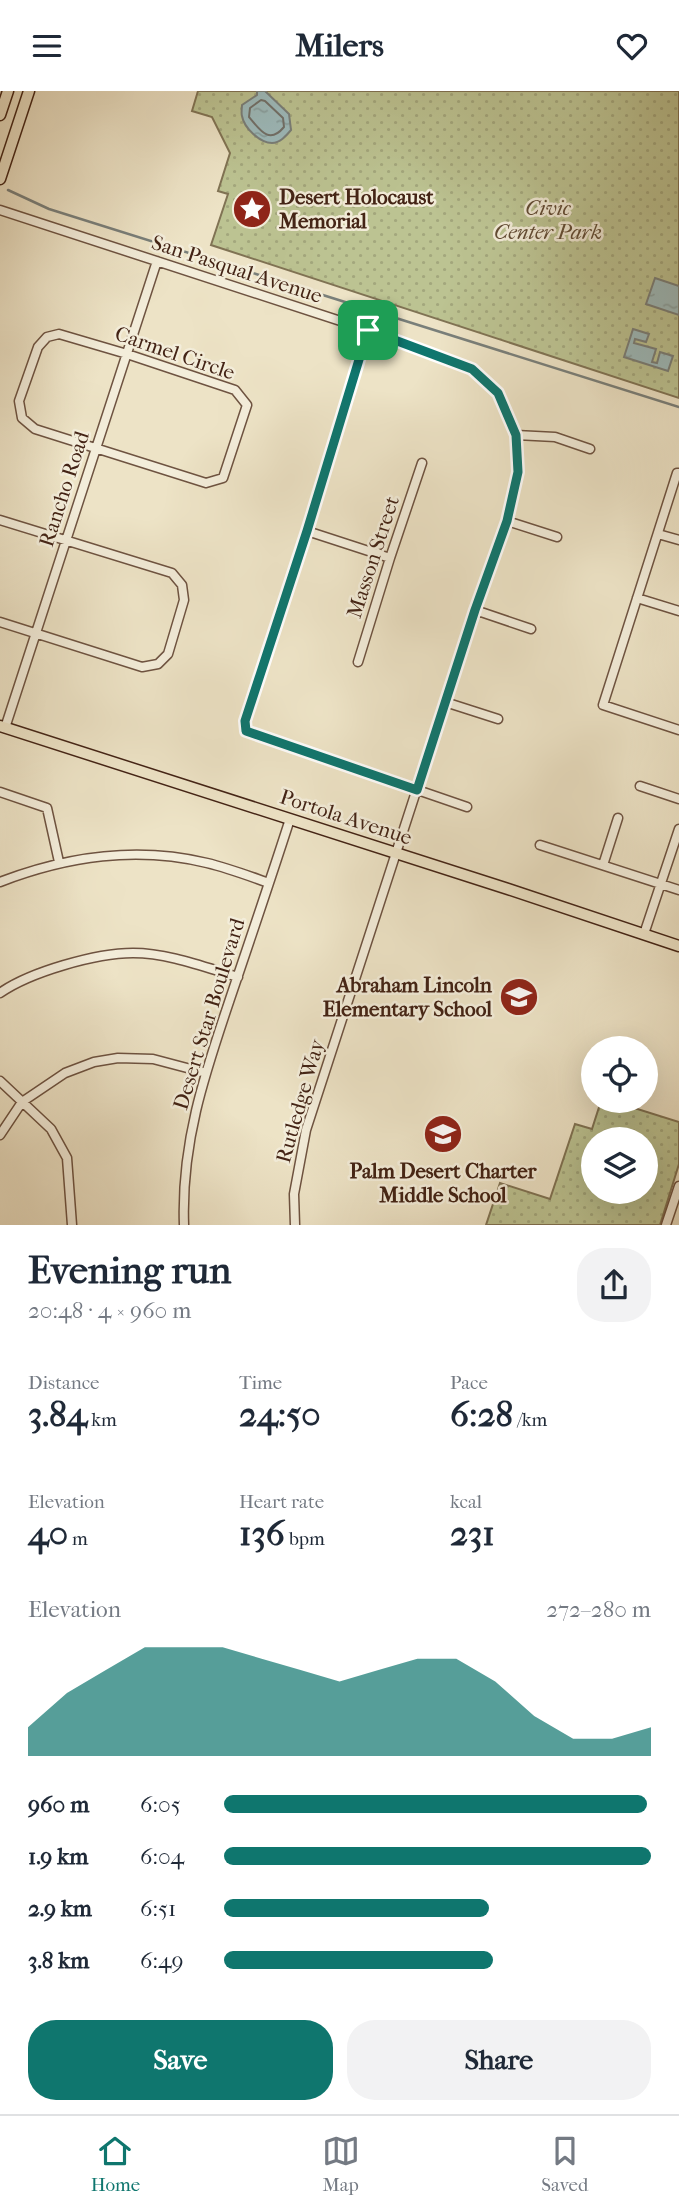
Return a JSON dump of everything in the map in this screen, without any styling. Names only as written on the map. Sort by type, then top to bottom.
[{"type":"main road","points":[[0,115],[8,91]]},
{"type":"main road","points":[[0,179],[29,91]]},
{"type":"main road","name":"Portola Avenue","points":[[2,727],[679,946]]},
{"type":"street","name":"San Pasqual Avenue","points":[[0,210],[368,330],[472,369],[498,393],[516,435],[518,472],[507,521],[470,628]]},
{"type":"street","name":"Rancho Road","points":[[2,727],[157,261]]},
{"type":"street","points":[[368,330],[307,531],[245,721],[246,731],[467,807]]},
{"type":"street","name":"Carmel Circle","points":[[59,334],[235,390],[247,405],[223,478],[206,483],[96,449],[35,429],[22,418],[19,401],[38,347],[47,337],[59,334]]},
{"type":"street","points":[[516,435],[555,437],[590,449]]},
{"type":"street","name":"Masson Street","points":[[358,662],[422,463]]},
{"type":"street","points":[[679,473],[603,705],[679,730]]},
{"type":"street","points":[[0,520],[172,573],[182,586],[184,600],[168,654],[158,664],[142,667],[0,622]]},
{"type":"street","points":[[507,521],[557,537]]},
{"type":"street","points":[[307,531],[390,558]]},
{"type":"street","points":[[658,534],[679,540]]},
{"type":"street","points":[[637,598],[679,611]]},
{"type":"street","points":[[475,610],[531,629]]},
{"type":"street","name":"Rutledge Way","points":[[295,1225],[294,1194],[306,1130],[470,628]]},
{"type":"street","points":[[445,702],[498,719]]},
{"type":"street","points":[[640,786],[679,799]]},
{"type":"street","points":[[0,792],[47,808],[59,862]]},
{"type":"street","points":[[603,865],[618,818]]},
{"type":"street","name":"Desert Star Boulevard","points":[[184,1225],[188,1141],[205,1073],[290,819]]},
{"type":"street","points":[[644,935],[679,828]]},
{"type":"street","points":[[540,845],[679,890]]},
{"type":"street","points":[[0,882],[59,862],[103,856],[144,855],[206,863],[269,883]]},
{"type":"street","points":[[0,993],[11,985],[57,968],[96,958],[133,953],[183,960],[237,977]]},
{"type":"street","points":[[0,1135],[22,1102],[65,1073],[94,1062],[118,1058],[153,1059],[205,1073]]},
{"type":"street","points":[[0,1080],[51,1129],[67,1158],[72,1225]]},
{"type":"street","points":[[666,1225],[679,1189]]},
{"type":"green space","name":"Civic Center Park","points":[[198,91],[679,91],[679,398],[211,245],[228,194],[218,191],[230,153],[212,117],[192,111]]},
{"type":"green space","points":[[597,1113],[650,1113],[679,1122],[679,1164],[660,1225],[486,1225],[500,1183],[550,1199],[575,1124],[585,1127],[581,1127],[581,1204],[658,1204],[658,1127],[593,1127]]},
{"type":"water","points":[[257,91],[265,91],[289,114],[291,130],[278,142],[267,142],[258,138],[243,121],[242,105],[257,95]]},
{"type":"water","points":[[655,278],[679,286],[679,315],[646,304]]},
{"type":"water","points":[[633,329],[649,334],[646,342],[635,339],[634,343],[656,349],[652,362],[657,363],[660,352],[673,356],[668,371],[624,357]]},
{"type":"waterway","points":[[8,190],[49,209],[679,407]]},
{"type":"place","name":"Desert Holocaust Memorial","points":[[252,209]]},
{"type":"place","name":"Abraham Lincoln Elementary School","points":[[519,997]]},
{"type":"place","name":"Palm Desert Charter Middle School","points":[[443,1134]]},
{"type":"route","points":[[368,330],[472,369],[498,393],[516,435],[518,472],[507,521],[475,610],[417,790],[246,731],[245,721],[307,531],[368,330]]}]
